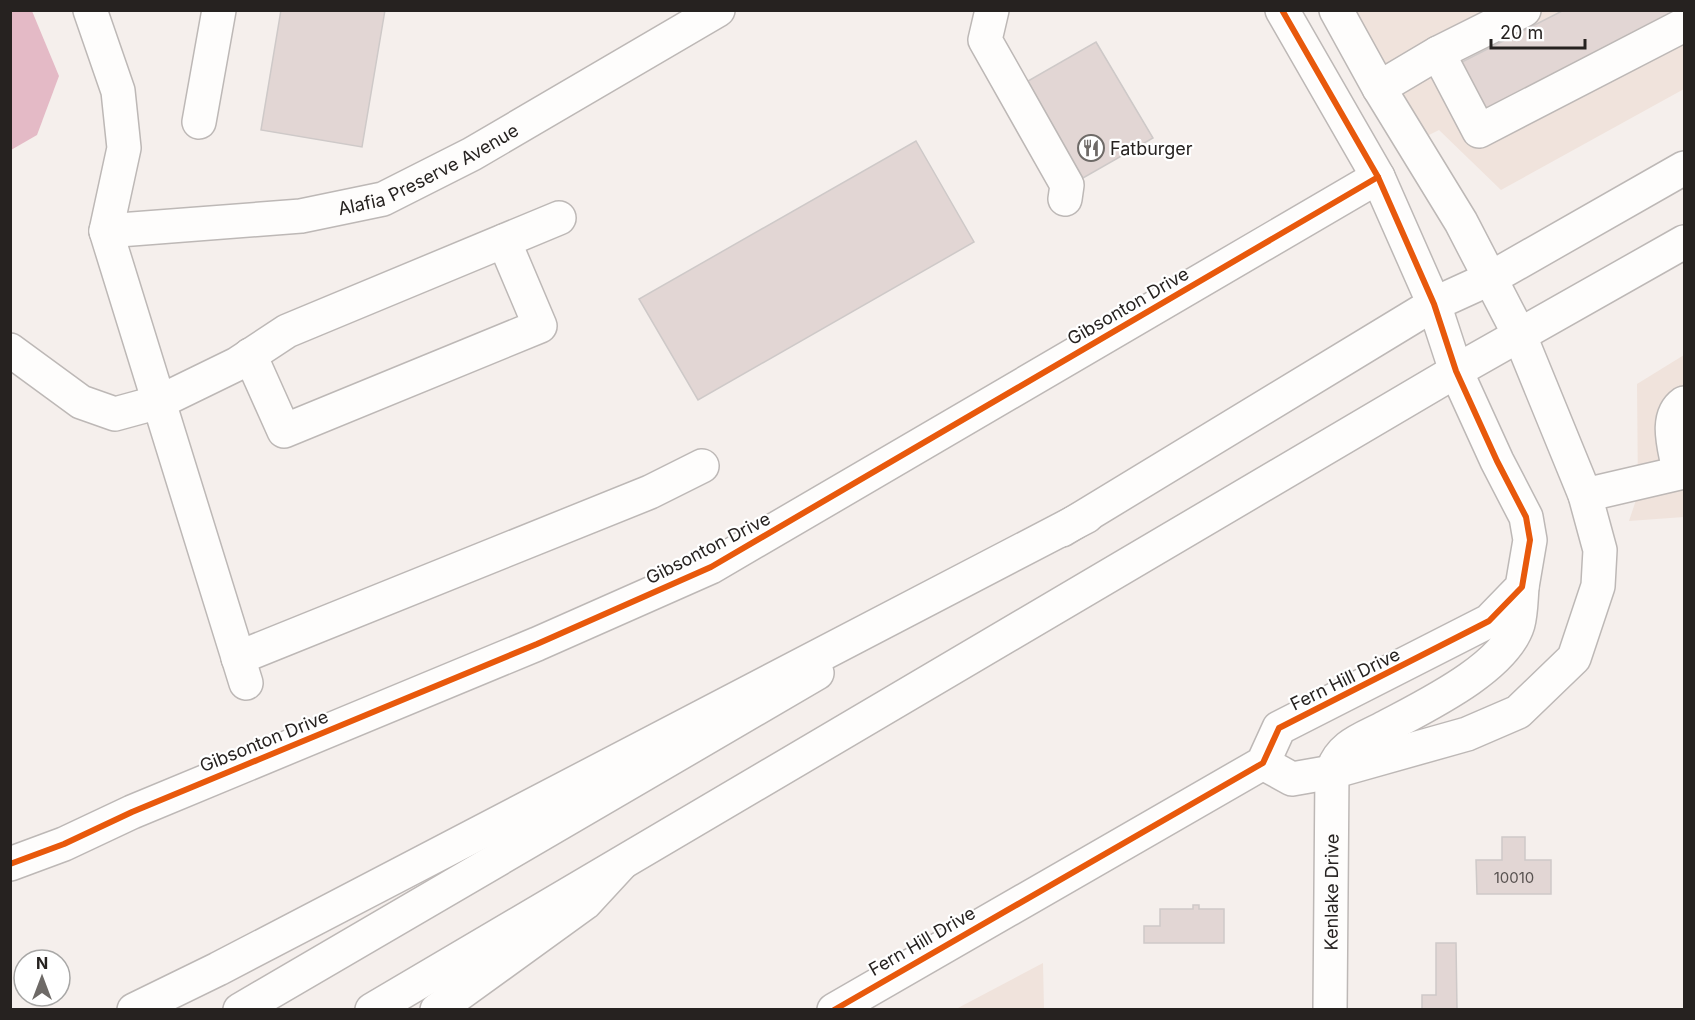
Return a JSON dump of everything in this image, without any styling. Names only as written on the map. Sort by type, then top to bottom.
[{"type":"main road","points":[[90,10],[118,92],[124,148],[106,231],[242,670],[650,492],[702,466]]},
{"type":"main road","points":[[199,122],[219,10]]},
{"type":"main road","name":"Alafia Preserve Avenue","points":[[106,231],[301,216],[383,199],[472,154],[718,10]]},
{"type":"main road","points":[[992,10],[985,40],[1067,185],[1065,199]]},
{"type":"main road","points":[[1282,10],[1378,177],[1434,304],[1456,371],[1497,461],[1526,517],[1530,540],[1518,623],[1510,643],[1490,665],[1386,727],[1351,744],[1336,758],[1332,772]]},
{"type":"main road","points":[[1263,763],[1292,779],[1332,772],[1467,734],[1518,712],[1574,658],[1598,586],[1600,550],[1585,495],[1520,336],[1461,222],[1379,88],[1336,10]]},
{"type":"main road","points":[[1379,88],[1438,53],[1524,10]]},
{"type":"main road","points":[[1438,53],[1479,131],[1684,25]]},
{"type":"main road","points":[[240,1010],[1087,516],[1434,304],[1491,278],[1684,168]]},
{"type":"main road","name":"Gibsonton Drive","points":[[10,864],[64,844],[143,807],[526,649],[711,567],[1378,177]]},
{"type":"main road","points":[[10,350],[81,402],[115,414],[159,402],[207,379],[287,331],[560,218]]},
{"type":"main road","points":[[250,355],[284,431],[540,326],[504,241]]},
{"type":"main road","points":[[372,1010],[1456,371],[1684,242]]},
{"type":"main road","points":[[1585,495],[1682,472],[1671,422],[1677,408],[1684,403]]},
{"type":"main road","points":[[134,1010],[218,969],[1087,516]]},
{"type":"main road","name":"Fern Hill Drive","points":[[834,1010],[1263,763],[1279,728],[1489,621],[1522,587]]},
{"type":"main road","name":"Kenlake Drive","points":[[1330,1010],[1332,772]]},
{"type":"main road","points":[[437,1010],[585,903],[621,864]]},
{"type":"shaded area","points":[[11,10],[32,11],[59,76],[37,135],[11,150]]},
{"type":"shaded area","points":[[1354,11],[1684,11],[1684,89],[1501,190],[1439,130],[1427,136],[1391,79]]},
{"type":"shaded area","points":[[1684,355],[1684,517],[1629,521],[1638,494],[1637,384]]},
{"type":"shaded area","points":[[1043,963],[1044,1009],[956,1009]]},
{"type":"building","points":[[281,10],[385,10],[362,147],[261,130]]},
{"type":"building","points":[[1564,10],[1684,10],[1484,114],[1458,64]]},
{"type":"building","points":[[1096,42],[1153,138],[1083,178],[1028,81]]},
{"type":"building","points":[[916,141],[974,242],[698,400],[639,299]]},
{"type":"building","points":[[1502,837],[1525,837],[1525,860],[1551,860],[1551,894],[1477,894],[1476,860],[1502,860]]},
{"type":"building","points":[[1193,905],[1199,905],[1199,909],[1224,909],[1224,943],[1144,943],[1144,926],[1160,926],[1160,909],[1193,909]]},
{"type":"building","points":[[1436,943],[1456,943],[1457,1010],[1422,1010],[1422,995],[1436,995]]},
{"type":"cycle path","points":[[834,1010],[1263,763],[1279,728],[1489,621],[1522,587],[1530,540],[1526,517],[1497,461],[1456,371],[1434,304],[1378,177],[1282,10]]},
{"type":"cycle path","points":[[10,864],[64,844],[132,812],[537,644],[711,567],[1378,177]]},
{"type":"place","name":"Fatburger","points":[[1091,148]]}]
